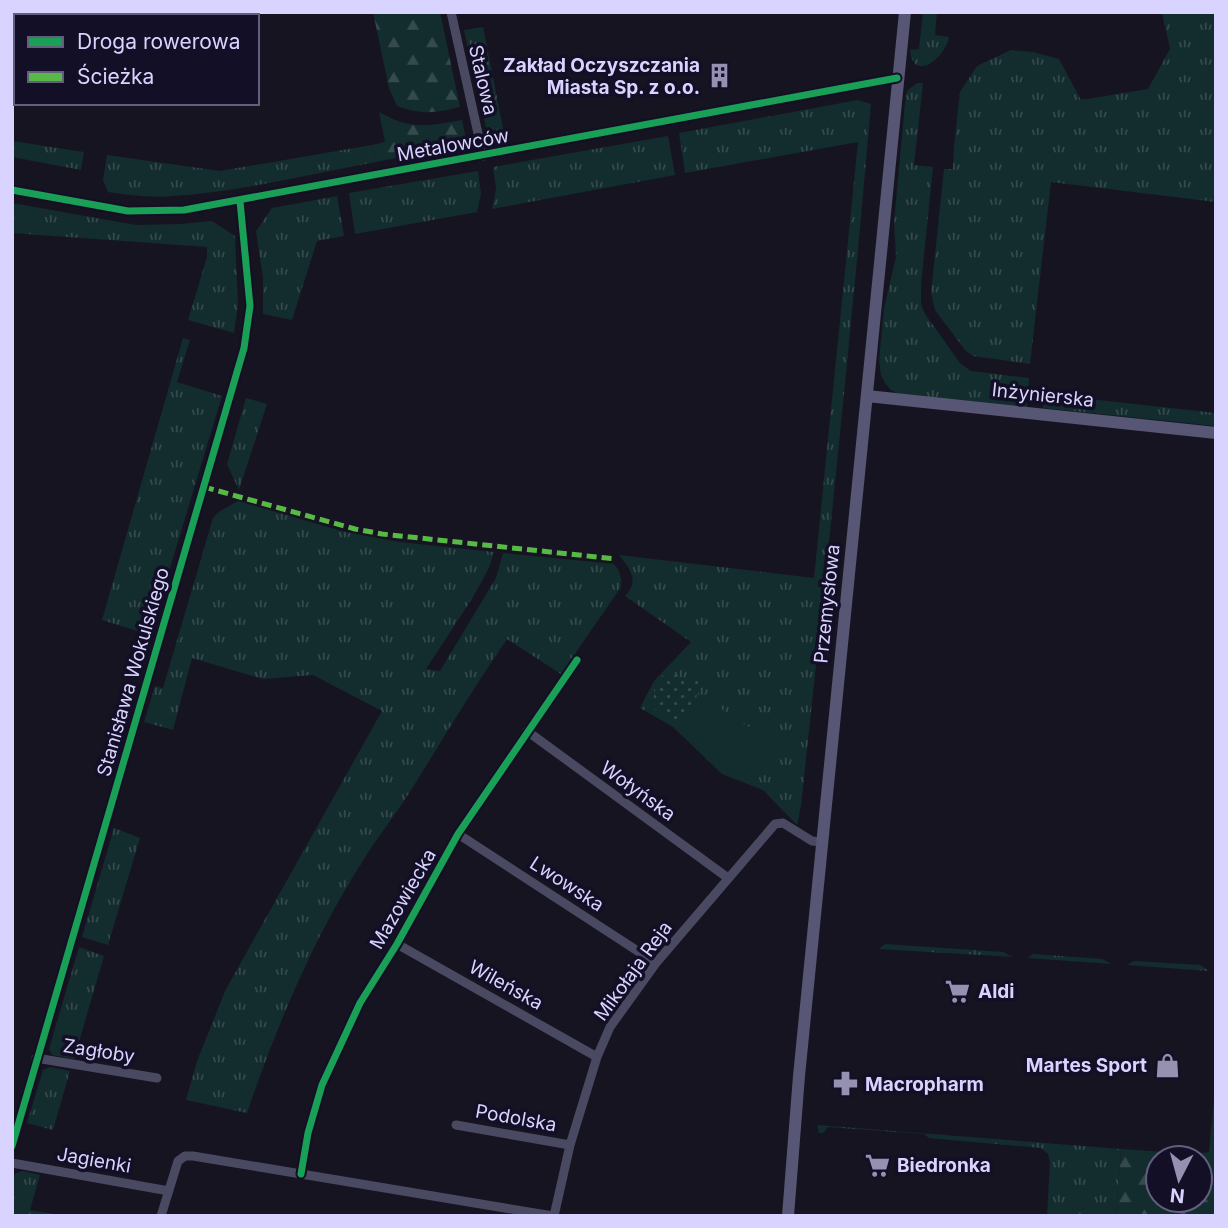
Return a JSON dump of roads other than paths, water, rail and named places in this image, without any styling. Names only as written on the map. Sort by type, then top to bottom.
[{"type":"main road","name":"Przemysłowa","points":[[788,1216],[787,1200],[905,12]]},
{"type":"main road","name":"Inżynierska","points":[[867,396],[1216,433]]},
{"type":"main road","name":"Przemysłowa","points":[[782,1216],[787,1200]]},
{"type":"street","name":"Stalowa","points":[[451,12],[482,156]]},
{"type":"street","name":"Metalowców","points":[[12,190],[128,211],[184,210],[897,78]]},
{"type":"street","name":"Stanisława Wokulskiego","points":[[12,1146],[246,342],[250,306],[240,201]]},
{"type":"street","name":"Mazowiecka","points":[[301,1174],[308,1133],[322,1085],[360,1003],[397,944],[458,834],[577,660]]},
{"type":"street","name":"Wołyńska","points":[[527,731],[727,878]]},
{"type":"street","name":"Mikołaja Reja","points":[[553,1216],[570,1145],[597,1057],[610,1027],[656,963],[775,824],[783,823],[812,841],[823,842]]},
{"type":"street","name":"Lwowska","points":[[458,834],[656,963]]},
{"type":"street","name":"Wileńska","points":[[397,944],[597,1057]]},
{"type":"street","name":"Zagłoby","points":[[36,1058],[157,1078]]},
{"type":"street","name":"Podolska","points":[[456,1125],[570,1145]]},
{"type":"street","points":[[161,1216],[178,1161],[184,1156],[553,1216]]},
{"type":"street","name":"Jagienki","points":[[12,1163],[169,1191]]},
{"type":"place","name":"Zakład Oczyszczania Miasta Sp. z o.o.","points":[[720,76]]},
{"type":"place","name":"Aldi","points":[[958,991]]},
{"type":"place","name":"Martes Sport","points":[[1167,1065]]},
{"type":"place","name":"Macropharm","points":[[845,1084]]},
{"type":"place","name":"Biedronka","points":[[877,1165]]}]
